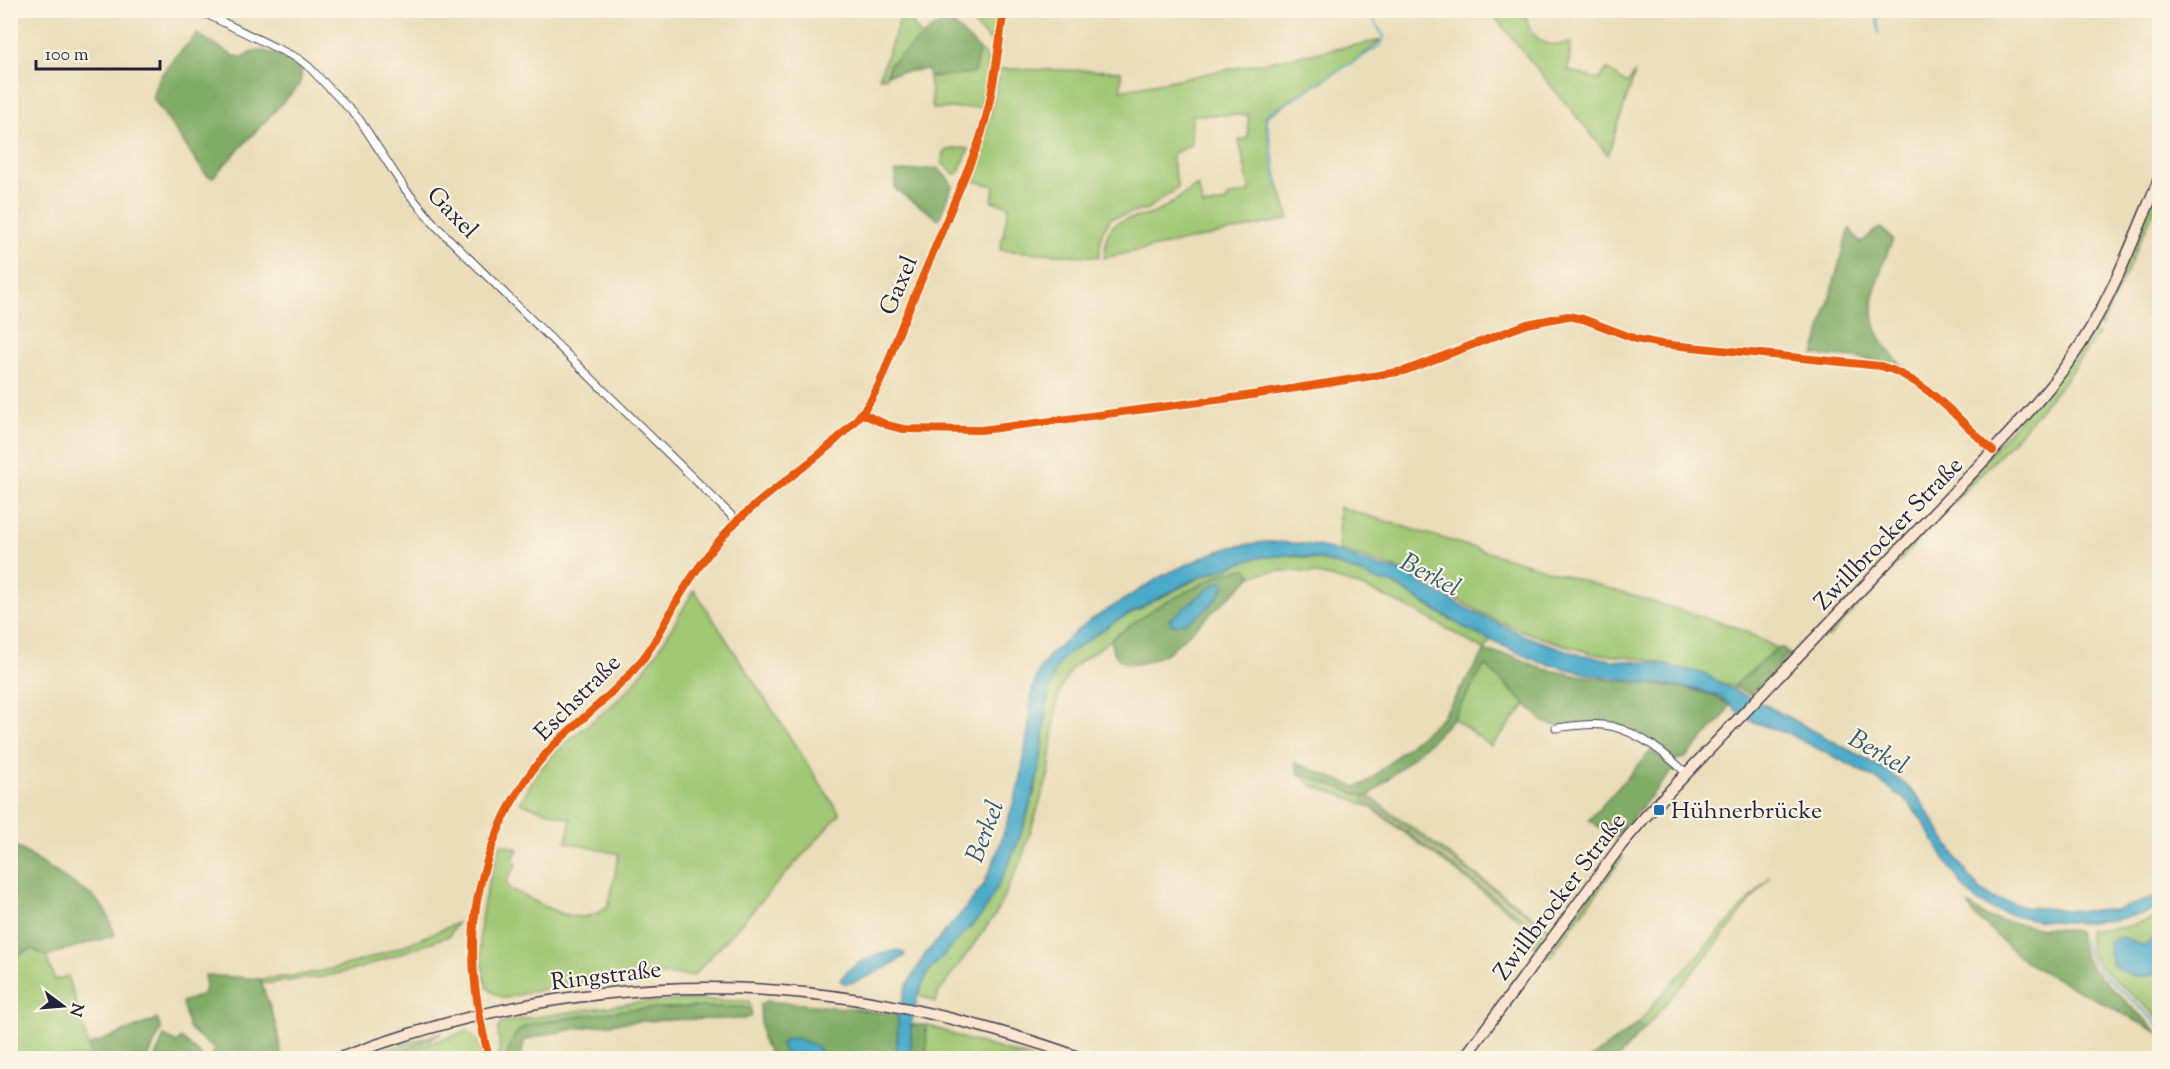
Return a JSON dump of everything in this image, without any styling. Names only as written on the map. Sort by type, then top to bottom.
[{"type":"main road","name":"Zwillbrocker Straße","points":[[1464,1059],[1622,844],[1734,722],[2032,409],[2081,344],[2101,309],[2160,177]]},
{"type":"main road","name":"Ringstraße","points":[[340,1059],[419,1032],[478,1016],[603,993],[685,987],[772,989],[857,998],[932,1013],[1015,1035],[1081,1059]]},
{"type":"street","name":"Gaxel","points":[[198,10],[292,56],[309,67],[359,119],[419,208],[737,521],[819,453],[861,413],[885,367],[987,118],[1004,10]]},
{"type":"street","points":[[861,413],[887,425],[903,429],[981,430],[1239,397],[1404,371],[1527,324],[1568,316],[1583,319],[1636,339],[1661,344],[1881,366],[1896,370],[1911,378],[1993,451]]},
{"type":"street","name":"Eschstraße","points":[[489,1059],[478,1016],[473,949],[475,918],[489,856],[505,816],[531,773],[552,748],[617,688],[646,656],[693,576],[711,550],[737,521]]},
{"type":"street","points":[[1556,728],[1596,724],[1624,730],[1653,746],[1686,773]]},
{"type":"green space","points":[[903,11],[922,38],[890,64],[886,77],[879,78]]},
{"type":"green space","points":[[960,11],[998,11],[993,44]]},
{"type":"green space","points":[[1497,11],[1526,11],[1529,27],[1541,41],[1554,45],[1571,43],[1568,70],[1599,80],[1607,69],[1627,84],[1635,73],[1608,155],[1497,20]]},
{"type":"green space","points":[[946,17],[979,49],[974,73],[929,77],[927,69],[887,74],[890,64]]},
{"type":"green space","points":[[197,34],[234,56],[244,57],[256,50],[267,52],[294,62],[301,70],[299,85],[213,177],[204,172],[154,100],[156,84],[162,74]]},
{"type":"green space","points":[[1382,40],[1359,58],[1265,117],[1277,178],[1289,219],[1104,258],[1107,236],[1118,222],[1156,212],[1198,185],[1203,206],[1227,202],[1227,197],[1250,192],[1239,140],[1248,138],[1248,115],[1192,115],[1191,145],[1174,153],[1172,160],[1178,188],[1147,209],[1111,218],[1102,233],[1099,257],[1000,250],[1009,206],[992,201],[994,186],[968,180],[987,126],[1000,69],[1121,71],[1121,90]]},
{"type":"green space","points":[[979,49],[989,61],[982,107],[933,109],[929,77],[974,73]]},
{"type":"green space","points":[[969,149],[958,173],[954,174],[942,163],[943,152]]},
{"type":"green space","points":[[938,168],[952,186],[939,219],[895,189],[895,172]]},
{"type":"green space","points":[[2159,188],[2159,200],[2101,328],[2098,323]]},
{"type":"green space","points":[[1881,228],[1893,239],[1875,289],[1873,315],[1884,343],[1908,372],[1874,361],[1814,355],[1848,231],[1850,229],[1860,243]]},
{"type":"green space","points":[[2093,332],[2098,334],[2065,380],[2023,430],[1942,515],[1941,512]]},
{"type":"green space","points":[[1339,507],[1736,627],[1777,648],[1733,687],[1686,670],[1645,659],[1591,653],[1539,637],[1495,620],[1406,572],[1339,550]]},
{"type":"green space","points":[[1928,525],[1932,526],[1829,637],[1822,637],[1884,571],[1887,572],[1893,565],[1892,563]]},
{"type":"green space","points":[[1288,555],[1334,563],[1385,583],[1392,583],[1449,619],[1490,640],[1485,651],[1433,621],[1373,591],[1310,573],[1280,571],[1252,576],[1246,569],[1155,608],[1072,668],[1057,701],[1049,773],[1021,861],[995,915],[939,992],[936,1002],[918,995],[928,972],[983,913],[1007,868],[1022,832],[1035,790],[1042,754],[1048,696],[1056,669],[1063,658],[1114,622],[1203,576],[1256,558]]},
{"type":"green space","points":[[1246,569],[1252,576],[1170,651],[1149,661],[1133,664],[1119,660],[1114,653],[1111,639],[1155,608],[1225,572]]},
{"type":"green space","points":[[694,590],[840,814],[693,976],[623,977],[550,988],[505,998],[498,995],[486,985],[480,932],[487,887],[501,844],[518,849],[513,860],[517,864],[506,881],[508,888],[545,907],[572,916],[585,917],[598,913],[609,904],[619,854],[566,842],[571,819],[520,803],[538,773],[554,755],[572,737],[621,697],[642,673]]},
{"type":"green space","points":[[1777,648],[1783,648],[1789,654],[1751,694],[1733,687]]},
{"type":"green space","points":[[1485,651],[1513,656],[1544,669],[1574,675],[1689,689],[1711,695],[1729,706],[1723,717],[1685,758],[1676,760],[1626,727],[1558,726],[1545,723],[1485,665],[1453,718],[1369,796],[1363,796],[1298,773],[1295,763],[1356,787],[1366,783],[1443,716]]},
{"type":"green space","points":[[1485,664],[1526,705],[1491,746],[1453,718]]},
{"type":"green space","points":[[1652,750],[1674,769],[1614,839],[1589,820]]},
{"type":"green space","points":[[1298,773],[1363,796],[1363,799],[1546,935],[1536,948],[1533,945],[1540,935],[1373,809],[1355,800],[1313,786]]},
{"type":"green space","points":[[1363,796],[1369,796],[1550,929],[1549,931],[1539,924]]},
{"type":"green space","points":[[11,843],[94,897],[106,911],[115,935],[46,956],[32,949],[11,957]]},
{"type":"green space","points":[[1618,857],[1623,857],[1550,957],[1546,955]]},
{"type":"green space","points":[[1770,877],[1645,1028],[1639,1023],[1660,996]]},
{"type":"green space","points":[[1968,904],[1988,918],[2034,927],[2078,931],[2084,956],[2093,970],[2159,1033],[2025,962],[1973,914]]},
{"type":"green space","points":[[2159,916],[2158,930],[2153,940],[2145,946],[2121,937],[2111,963],[2134,974],[2147,975],[2159,972],[2159,1018],[2099,966],[2091,952],[2088,930],[2124,927]]},
{"type":"green space","points":[[457,923],[449,936],[361,968],[323,977],[262,984],[261,979],[313,973],[361,961]]},
{"type":"green space","points":[[32,949],[46,956],[55,980],[68,976],[92,1058],[11,1058],[11,957]]},
{"type":"green space","points":[[205,975],[260,979],[276,1025],[282,1058],[209,1058],[215,1050],[189,1028],[182,1002],[202,995],[205,989]]},
{"type":"green space","points":[[691,1000],[749,1001],[751,1010],[741,1007],[642,1009],[531,1024],[517,1033],[507,1058],[500,1058],[498,1029],[502,1022],[633,1003]]},
{"type":"green space","points":[[766,1001],[898,1015],[897,1058],[772,1058],[762,1039],[760,1005]]},
{"type":"green space","points":[[744,1007],[751,1010],[752,1016],[744,1019],[662,1020],[583,1027],[528,1039],[524,1042],[521,1058],[507,1058],[517,1033],[531,1024],[630,1009]]},
{"type":"green space","points":[[157,1019],[161,1029],[148,1058],[92,1058],[88,1046]]},
{"type":"green space","points":[[1639,1023],[1645,1028],[1618,1058],[1591,1058]]},
{"type":"green space","points":[[911,1025],[928,1025],[926,1029],[927,1058],[911,1058]]},
{"type":"green space","points":[[928,1025],[962,1038],[1032,1058],[927,1058],[926,1029]]},
{"type":"green space","points":[[467,1031],[476,1039],[484,1058],[384,1058]]},
{"type":"green space","points":[[442,1033],[399,1051],[365,1058],[353,1058]]},
{"type":"green space","points":[[164,1036],[177,1043],[181,1038],[202,1056],[200,1058],[155,1058]]},
{"type":"water","points":[[1265,542],[1298,543],[1323,547],[1388,569],[1408,571],[1425,586],[1481,616],[1533,639],[1578,654],[1612,660],[1655,663],[1706,674],[1719,683],[1881,767],[1905,784],[1920,800],[1969,877],[1981,890],[1993,898],[2025,907],[2086,911],[2115,910],[2159,895],[2159,907],[2143,914],[2114,920],[2080,923],[2036,920],[1991,909],[1966,891],[1909,803],[1881,782],[1854,767],[1791,735],[1748,720],[1720,697],[1695,689],[1588,674],[1539,662],[1470,631],[1392,583],[1385,583],[1334,563],[1302,556],[1256,558],[1183,585],[1114,622],[1063,658],[1056,669],[1048,696],[1039,772],[1022,832],[1007,868],[983,913],[928,972],[918,995],[911,1025],[911,1058],[897,1058],[898,1016],[906,987],[926,953],[983,886],[997,853],[1020,783],[1032,691],[1038,673],[1049,655],[1086,623],[1162,576],[1231,547]]},
{"type":"water","points":[[1222,581],[1225,585],[1210,606],[1188,621],[1172,625],[1169,620]]},
{"type":"water","points":[[2159,932],[2159,972],[2141,976],[2132,975],[2117,968],[2109,952],[2109,942],[2122,938],[2145,946]]},
{"type":"water","points":[[898,950],[905,955],[879,971],[849,983],[840,980],[858,963]]},
{"type":"water","points":[[797,1038],[816,1046],[825,1058],[790,1058],[781,1044],[786,1039]]},
{"type":"waterway","points":[[1277,184],[1266,115],[1381,45],[1384,37],[1368,10]]},
{"type":"waterway","points":[[1876,10],[1879,33]]},
{"type":"waterway","points":[[2084,940],[2089,956],[2097,969],[2160,1025]]},
{"type":"cycle path","points":[[489,1058],[476,992],[473,965],[474,924],[485,869],[505,815],[534,768],[552,747],[635,669],[658,635],[684,589],[720,539],[752,508],[817,457],[847,429],[868,404],[884,371],[978,144],[991,95],[1004,10]]},
{"type":"cycle path","points":[[861,413],[887,425],[903,429],[981,430],[1239,397],[1404,371],[1527,324],[1568,316],[1583,319],[1636,339],[1661,344],[1881,366],[1913,380],[1927,390],[1993,451]]},
{"type":"place","name":"Hühnerbrücke","points":[[1659,810]]},
{"type":"water label","name":"Berkel","points":[[1431,574]]},
{"type":"water label","name":"Berkel","points":[[1879,751]]},
{"type":"water label","name":"Berkel","points":[[984,831]]}]
